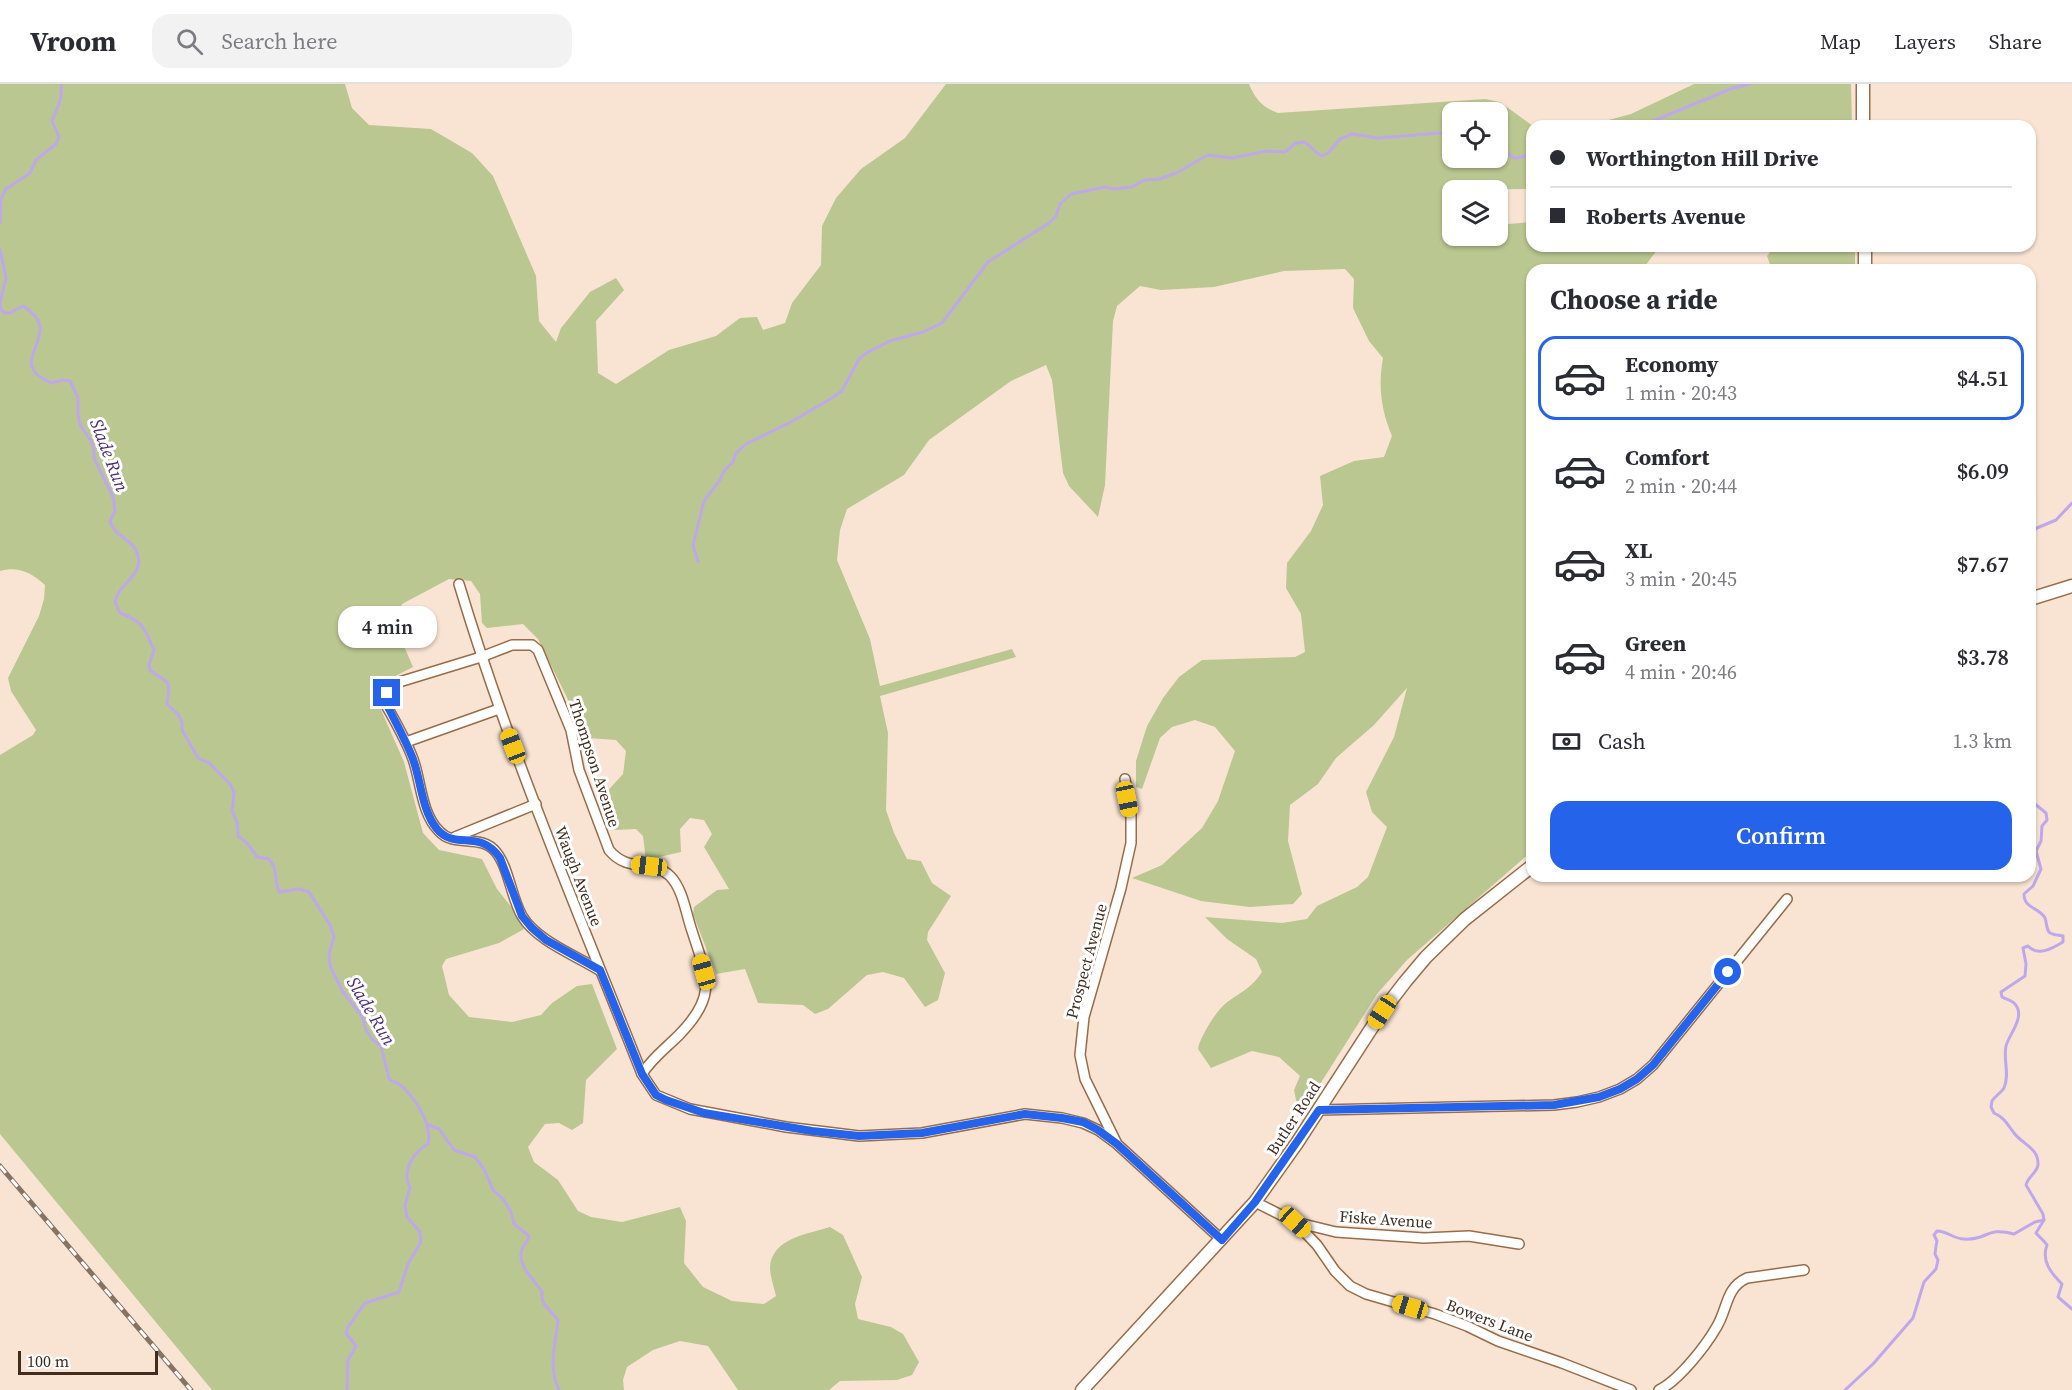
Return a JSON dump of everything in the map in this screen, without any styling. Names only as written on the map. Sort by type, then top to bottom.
[{"type":"main road","points":[[1863,84],[1863,120]]},
{"type":"main road","points":[[2036,597],[2072,586]]},
{"type":"main road","name":"Butler Road","points":[[1082,1390],[1255,1202],[1319,1110],[1382,1012],[1426,957],[1465,919],[1526,871]]},
{"type":"street","name":"Waugh Avenue","points":[[459,584],[499,709],[642,1074],[656,1095],[676,1105],[704,1113],[786,1127],[859,1136],[922,1133],[1003,1117],[1041,1114],[1083,1122],[1117,1144]]},
{"type":"street","name":"Thompson Avenue","points":[[481,657],[512,645],[532,645],[542,658],[571,730],[579,770],[609,850],[625,864],[658,869],[669,874],[675,882],[704,972],[706,992],[702,1003],[679,1035],[648,1063],[642,1074]]},
{"type":"street","points":[[481,657],[396,683],[389,688],[385,699],[406,742],[431,821],[443,836],[483,842],[495,851],[500,858],[522,916],[532,928],[546,940],[600,970]]},
{"type":"street","points":[[406,742],[499,709]]},
{"type":"street","name":"Prospect Avenue","points":[[1117,1144],[1084,1079],[1080,1056],[1084,1017],[1121,888],[1131,843],[1131,815],[1125,779]]},
{"type":"street","points":[[452,839],[536,804]]},
{"type":"street","points":[[1319,1110],[1554,1105],[1599,1097],[1620,1089],[1637,1079],[1653,1065],[1787,899]]},
{"type":"street","points":[[1117,1144],[1222,1240]]},
{"type":"street","name":"Fiske Avenue","points":[[1255,1202],[1295,1222],[1336,1232],[1424,1238],[1469,1236],[1519,1244]]},
{"type":"street","name":"Bowers Lane","points":[[1295,1222],[1309,1234],[1335,1271],[1350,1286],[1366,1294],[1435,1314],[1498,1341],[1631,1390]]},
{"type":"street","points":[[1659,1390],[1671,1382],[1703,1347],[1716,1329],[1733,1287],[1738,1281],[1804,1270]]},
{"type":"green space","points":[[0,84],[345,84],[352,108],[369,125],[431,129],[472,153],[493,176],[536,276],[539,321],[556,342],[561,328],[590,292],[616,278],[624,290],[596,321],[598,373],[616,384],[669,350],[716,336],[740,318],[757,317],[763,330],[785,323],[792,303],[821,265],[822,226],[836,198],[861,169],[905,138],[946,84],[1249,84],[1260,102],[1278,113],[1485,99],[1500,102],[1442,102],[1442,168],[1508,168],[1508,108],[1526,121],[1526,189],[1508,189],[1508,180],[1442,180],[1442,246],[1508,246],[1508,224],[1526,222],[1526,252],[1656,252],[1646,264],[1526,264],[1526,856],[1407,960],[1377,994],[1305,1108],[1298,1110],[1294,1090],[1300,1076],[1279,1057],[1252,1051],[1211,1068],[1198,1049],[1205,1032],[1221,1008],[1249,986],[1262,972],[1256,959],[1227,939],[1205,917],[1282,923],[1307,919],[1317,906],[1357,887],[1368,877],[1387,827],[1372,812],[1366,792],[1394,737],[1407,688],[1374,725],[1336,758],[1318,784],[1290,805],[1288,841],[1302,894],[1293,904],[1250,907],[1201,901],[1132,878],[1162,865],[1202,828],[1218,801],[1235,751],[1215,727],[1195,720],[1172,727],[1160,738],[1142,789],[1136,787],[1136,761],[1147,726],[1163,698],[1179,677],[1202,660],[1295,657],[1305,652],[1301,614],[1286,588],[1287,563],[1311,531],[1323,505],[1320,476],[1354,461],[1384,457],[1392,436],[1385,417],[1382,398],[1383,358],[1369,341],[1353,308],[1354,279],[1345,269],[1284,271],[1214,287],[1161,290],[1140,286],[1117,306],[1113,321],[1105,485],[1098,517],[1069,486],[1063,473],[1052,380],[1046,365],[1011,381],[929,440],[904,475],[847,509],[840,530],[837,560],[870,639],[880,686],[1012,649],[1016,657],[880,696],[888,733],[886,810],[894,833],[907,859],[921,861],[932,883],[951,896],[928,932],[927,940],[945,973],[938,1000],[925,1007],[904,978],[883,972],[867,975],[828,1009],[815,1014],[803,1005],[758,1003],[745,969],[716,974],[693,914],[694,907],[717,890],[729,889],[704,847],[712,834],[704,820],[690,818],[680,829],[681,852],[646,860],[643,836],[636,829],[615,830],[602,797],[623,774],[626,751],[616,740],[587,738],[538,639],[523,624],[487,628],[482,623],[480,594],[471,581],[449,579],[402,604],[395,625],[413,667],[374,688],[375,696],[404,762],[423,833],[439,850],[482,859],[497,889],[513,909],[524,929],[499,943],[446,959],[442,966],[449,995],[469,1017],[512,1022],[541,1015],[552,1003],[577,986],[592,984],[617,1049],[586,1080],[583,1123],[572,1130],[559,1123],[545,1124],[528,1147],[534,1162],[558,1180],[578,1211],[591,1217],[622,1222],[680,1207],[686,1221],[684,1263],[703,1287],[732,1301],[764,1304],[776,1296],[770,1267],[772,1257],[777,1250],[792,1239],[830,1227],[843,1235],[862,1277],[855,1304],[858,1319],[891,1327],[903,1334],[919,1362],[912,1375],[897,1380],[840,1381],[829,1390],[738,1390],[708,1346],[680,1341],[653,1350],[627,1367],[623,1380],[624,1390],[212,1390],[0,1134],[0,755],[33,735],[36,730],[11,691],[8,678],[39,616],[45,585],[35,577],[13,569],[0,571]]},
{"type":"green space","points":[[1694,84],[1851,84],[1852,120],[1608,120],[1631,114]]},
{"type":"green space","points":[[1770,252],[1855,252],[1855,264],[1770,264],[1767,256]]},
{"type":"waterway","name":"Slade Run","points":[[0,223],[1,198],[6,189],[30,173],[36,160],[56,144],[59,137],[52,121],[58,107],[61,84]]},
{"type":"waterway","points":[[1656,120],[1733,88],[1750,84]]},
{"type":"waterway","points":[[698,562],[693,545],[704,501],[724,471],[733,462],[736,453],[746,444],[789,423],[842,391],[859,359],[868,352],[890,341],[923,332],[942,323],[988,262],[1049,223],[1056,216],[1060,204],[1071,194],[1105,187],[1114,189],[1132,187],[1144,180],[1159,179],[1176,173],[1208,155],[1232,158],[1267,151],[1285,152],[1296,143],[1305,142],[1322,156],[1329,152],[1340,139],[1352,134],[1378,138],[1442,133]]},
{"type":"waterway","points":[[1508,153],[1514,158],[1526,155]]},
{"type":"waterway","name":"Slade Run","points":[[0,249],[6,278],[0,303],[1,310],[10,313],[23,306],[36,317],[40,327],[32,356],[32,365],[37,374],[51,383],[70,381],[78,398],[80,425],[91,441],[94,458],[113,497],[115,511],[110,521],[112,527],[135,548],[137,553],[138,567],[117,595],[115,602],[120,613],[134,619],[145,631],[154,650],[149,665],[150,670],[167,683],[169,689],[167,704],[178,714],[182,722],[182,730],[198,758],[209,763],[231,785],[234,793],[232,811],[237,822],[238,836],[247,843],[257,857],[269,859],[272,863],[279,892],[299,889],[309,892],[330,925],[334,937],[329,954],[330,966],[343,992],[362,1016],[366,1030],[381,1046],[389,1079],[402,1086],[410,1095],[426,1122],[428,1144],[413,1157],[410,1163],[407,1176],[410,1188],[405,1205],[407,1217],[420,1232],[421,1242],[408,1264],[399,1292],[365,1303],[348,1327],[346,1333],[356,1346],[348,1360],[347,1390]]},
{"type":"waterway","points":[[2036,529],[2056,520],[2072,503]]},
{"type":"waterway","points":[[2036,805],[2046,813],[2047,820],[2042,826],[2041,841],[2036,851]]},
{"type":"waterway","points":[[2036,851],[2041,869],[2036,880]]},
{"type":"waterway","points":[[2035,882],[2024,894],[2026,903],[2042,914],[2049,932],[2063,936],[2063,942],[2041,951],[2028,946],[2023,948],[2026,964],[2025,976],[2001,992],[2002,997],[2014,1003],[2019,1014],[2006,1046],[2006,1083],[2003,1090],[1992,1101],[1991,1107],[1994,1113],[2003,1119],[2017,1137],[2036,1154],[2038,1165],[2026,1185],[2043,1214],[2044,1220],[2036,1233],[2047,1245],[2046,1261],[2054,1276],[2062,1284],[2058,1297],[2072,1309]]},
{"type":"waterway","points":[[429,1125],[439,1129],[454,1150],[475,1157],[484,1169],[493,1190],[503,1199],[511,1212],[514,1224],[529,1236],[521,1255],[524,1267],[542,1292],[543,1301],[558,1321],[553,1364],[559,1390]]},
{"type":"waterway","points":[[1845,1390],[1873,1364],[1913,1318],[1924,1282],[1936,1269],[1937,1241],[1934,1235],[1937,1231],[1960,1239],[1972,1239],[1998,1232],[2014,1234],[2035,1222],[2044,1220]]},
{"type":"railway","points":[[0,1166],[191,1390]]},
{"type":"route","points":[[387,693],[385,699],[387,705],[413,759],[431,821],[443,836],[489,845],[500,858],[522,916],[532,928],[546,940],[600,970],[642,1074],[647,1085],[656,1095],[676,1105],[704,1113],[812,1131],[859,1136],[922,1133],[1025,1114],[1041,1114],[1083,1122],[1117,1144],[1222,1240],[1255,1202],[1319,1110],[1554,1105],[1599,1097],[1637,1079],[1653,1065],[1728,972]]}]
